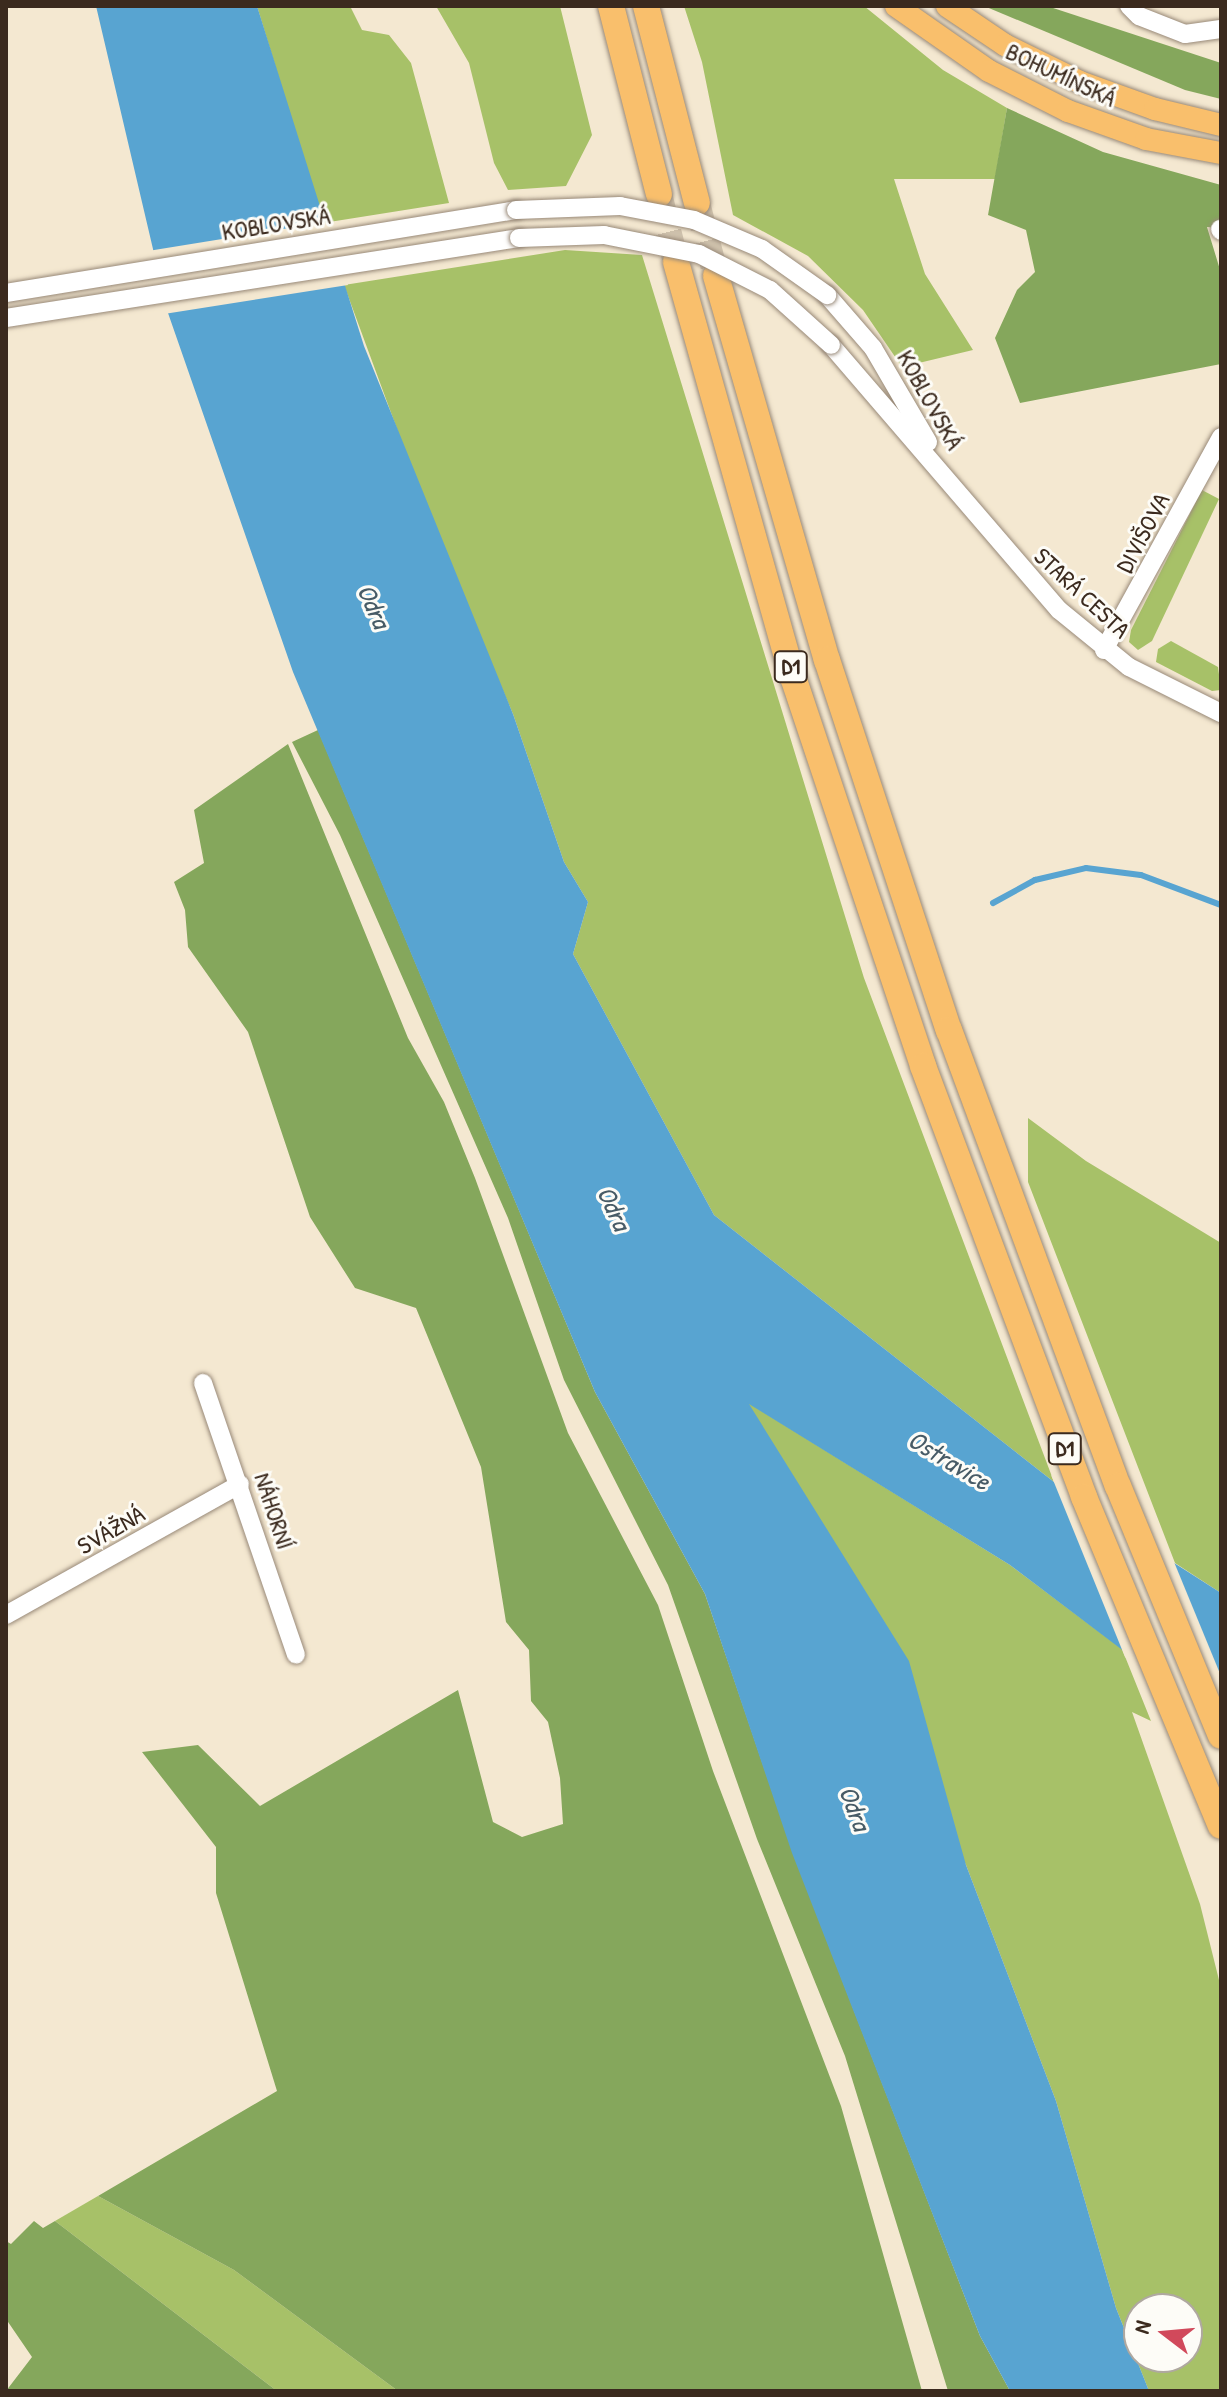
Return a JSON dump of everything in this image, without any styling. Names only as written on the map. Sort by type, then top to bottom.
[{"type":"highway","points":[[611,6],[659,194]]},
{"type":"highway","points":[[646,6],[697,203]]},
{"type":"highway","name":"D1","points":[[676,262],[793,677],[923,1066],[1078,1483],[1221,1826]]},
{"type":"highway","name":"D1","points":[[716,276],[827,660],[949,1030],[1112,1472],[1221,1736]]},
{"type":"main road","name":"BOHUMÍNSKÁ","points":[[896,6],[989,71],[1068,111],[1146,139],[1221,153]]},
{"type":"main road","name":"BOHUMÍNSKÁ","points":[[947,6],[1005,45],[1080,82],[1155,109],[1221,125]]},
{"type":"street","points":[[1129,6],[1139,16],[1185,34],[1221,29]]},
{"type":"street","name":"KOBLOVSKÁ","points":[[6,293],[516,210],[620,206],[694,220],[762,249],[827,295],[889,372],[943,469]]},
{"type":"street","name":"KOBLOVSKÁ","points":[[6,318],[519,238],[614,236],[699,254],[770,290],[831,345],[943,469]]},
{"type":"street","name":"DIVIŠOVA","points":[[1104,650],[1221,437]]},
{"type":"street","name":"STARÁ CESTA","points":[[943,469],[1028,579],[1104,650],[1221,713]]},
{"type":"street","name":"NÁHORNÍ","points":[[203,1383],[296,1655]]},
{"type":"street","name":"SVÁŽNÁ","points":[[6,1615],[240,1484]]},
{"type":"green space","points":[[257,6],[350,6],[362,30],[389,35],[411,63],[449,203],[323,223]]},
{"type":"green space","points":[[436,6],[560,6],[592,135],[566,186],[508,190],[494,163],[469,63]]},
{"type":"green space","points":[[684,6],[864,6],[943,70],[1007,108],[995,179],[894,179],[925,274],[973,350],[902,367],[863,310],[808,256],[733,215],[702,62]]},
{"type":"green space","points":[[984,6],[1047,6],[1221,63],[1221,99],[1185,90]]},
{"type":"green space","points":[[1007,108],[1103,152],[1221,185],[1221,228],[1207,227],[1221,273],[1221,364],[1020,403],[995,338],[1017,290],[1035,272],[1026,230],[988,215]]},
{"type":"green space","points":[[565,250],[642,255],[864,978],[1054,1482],[714,1215],[573,954],[588,902],[564,862],[513,714],[432,524],[344,285]]},
{"type":"green space","points":[[1202,490],[1219,499],[1152,641],[1138,650],[1129,642],[1131,630]]},
{"type":"green space","points":[[1171,641],[1218,667],[1221,690],[1212,691],[1156,662],[1158,649]]},
{"type":"green space","points":[[318,730],[595,1392],[705,1594],[793,1853],[980,2336],[1010,2391],[948,2391],[845,2056],[757,1839],[668,1585],[564,1380],[508,1218],[340,835],[292,742]]},
{"type":"green space","points":[[288,744],[408,1038],[444,1102],[475,1178],[568,1433],[658,1605],[713,1771],[841,2106],[922,2391],[398,2391],[234,2270],[98,2196],[277,2091],[216,1893],[216,1847],[142,1752],[198,1745],[260,1806],[458,1690],[493,1822],[522,1837],[563,1824],[560,1778],[548,1722],[531,1701],[529,1650],[506,1622],[481,1467],[416,1308],[355,1288],[310,1217],[248,1032],[188,947],[185,910],[174,882],[204,863],[194,810]]},
{"type":"green space","points":[[1028,1118],[1086,1161],[1221,1243],[1221,1593],[1175,1563],[1028,1182]]},
{"type":"green space","points":[[747,1402],[1010,1565],[1122,1649],[1151,1721],[1132,1712],[1200,1904],[1221,1988],[1221,2391],[1149,2391],[1142,2373],[1203,2373],[1203,2293],[1123,2293],[1123,2326],[1056,2101],[966,1865]]},
{"type":"green space","points":[[98,2196],[234,2270],[398,2391],[277,2391],[55,2221]]},
{"type":"green space","points":[[34,2221],[43,2228],[55,2221],[277,2391],[6,2391],[32,2357],[6,2319],[6,2241],[11,2244]]},
{"type":"water","points":[[96,6],[257,6],[364,346],[513,714],[564,862],[588,902],[573,954],[714,1215],[1082,1504],[1221,1593],[1221,1738],[1121,1649],[1010,1565],[749,1404],[909,1661],[966,1865],[1056,2101],[1123,2326],[1123,2373],[1142,2373],[1149,2391],[1010,2391],[980,2336],[792,1853],[705,1594],[595,1392],[293,672],[168,313]]},
{"type":"pier","points":[[327,222],[348,285],[164,314],[148,251]]},
{"type":"pier","points":[[1051,1475],[1172,1557],[1221,1676],[1221,1742],[1125,1657]]},
{"type":"waterway","points":[[993,903],[1035,880],[1086,868],[1141,875],[1221,905]]},
{"type":"tunnel","points":[[659,194],[676,262]]},
{"type":"tunnel","points":[[697,203],[716,276]]},
{"type":"water label","name":"Odra","points":[[374,606]]},
{"type":"water label","name":"Odra","points":[[614,1208]]},
{"type":"water label","name":"Ostravice","points":[[949,1460]]},
{"type":"water label","name":"Odra","points":[[855,1808]]}]
